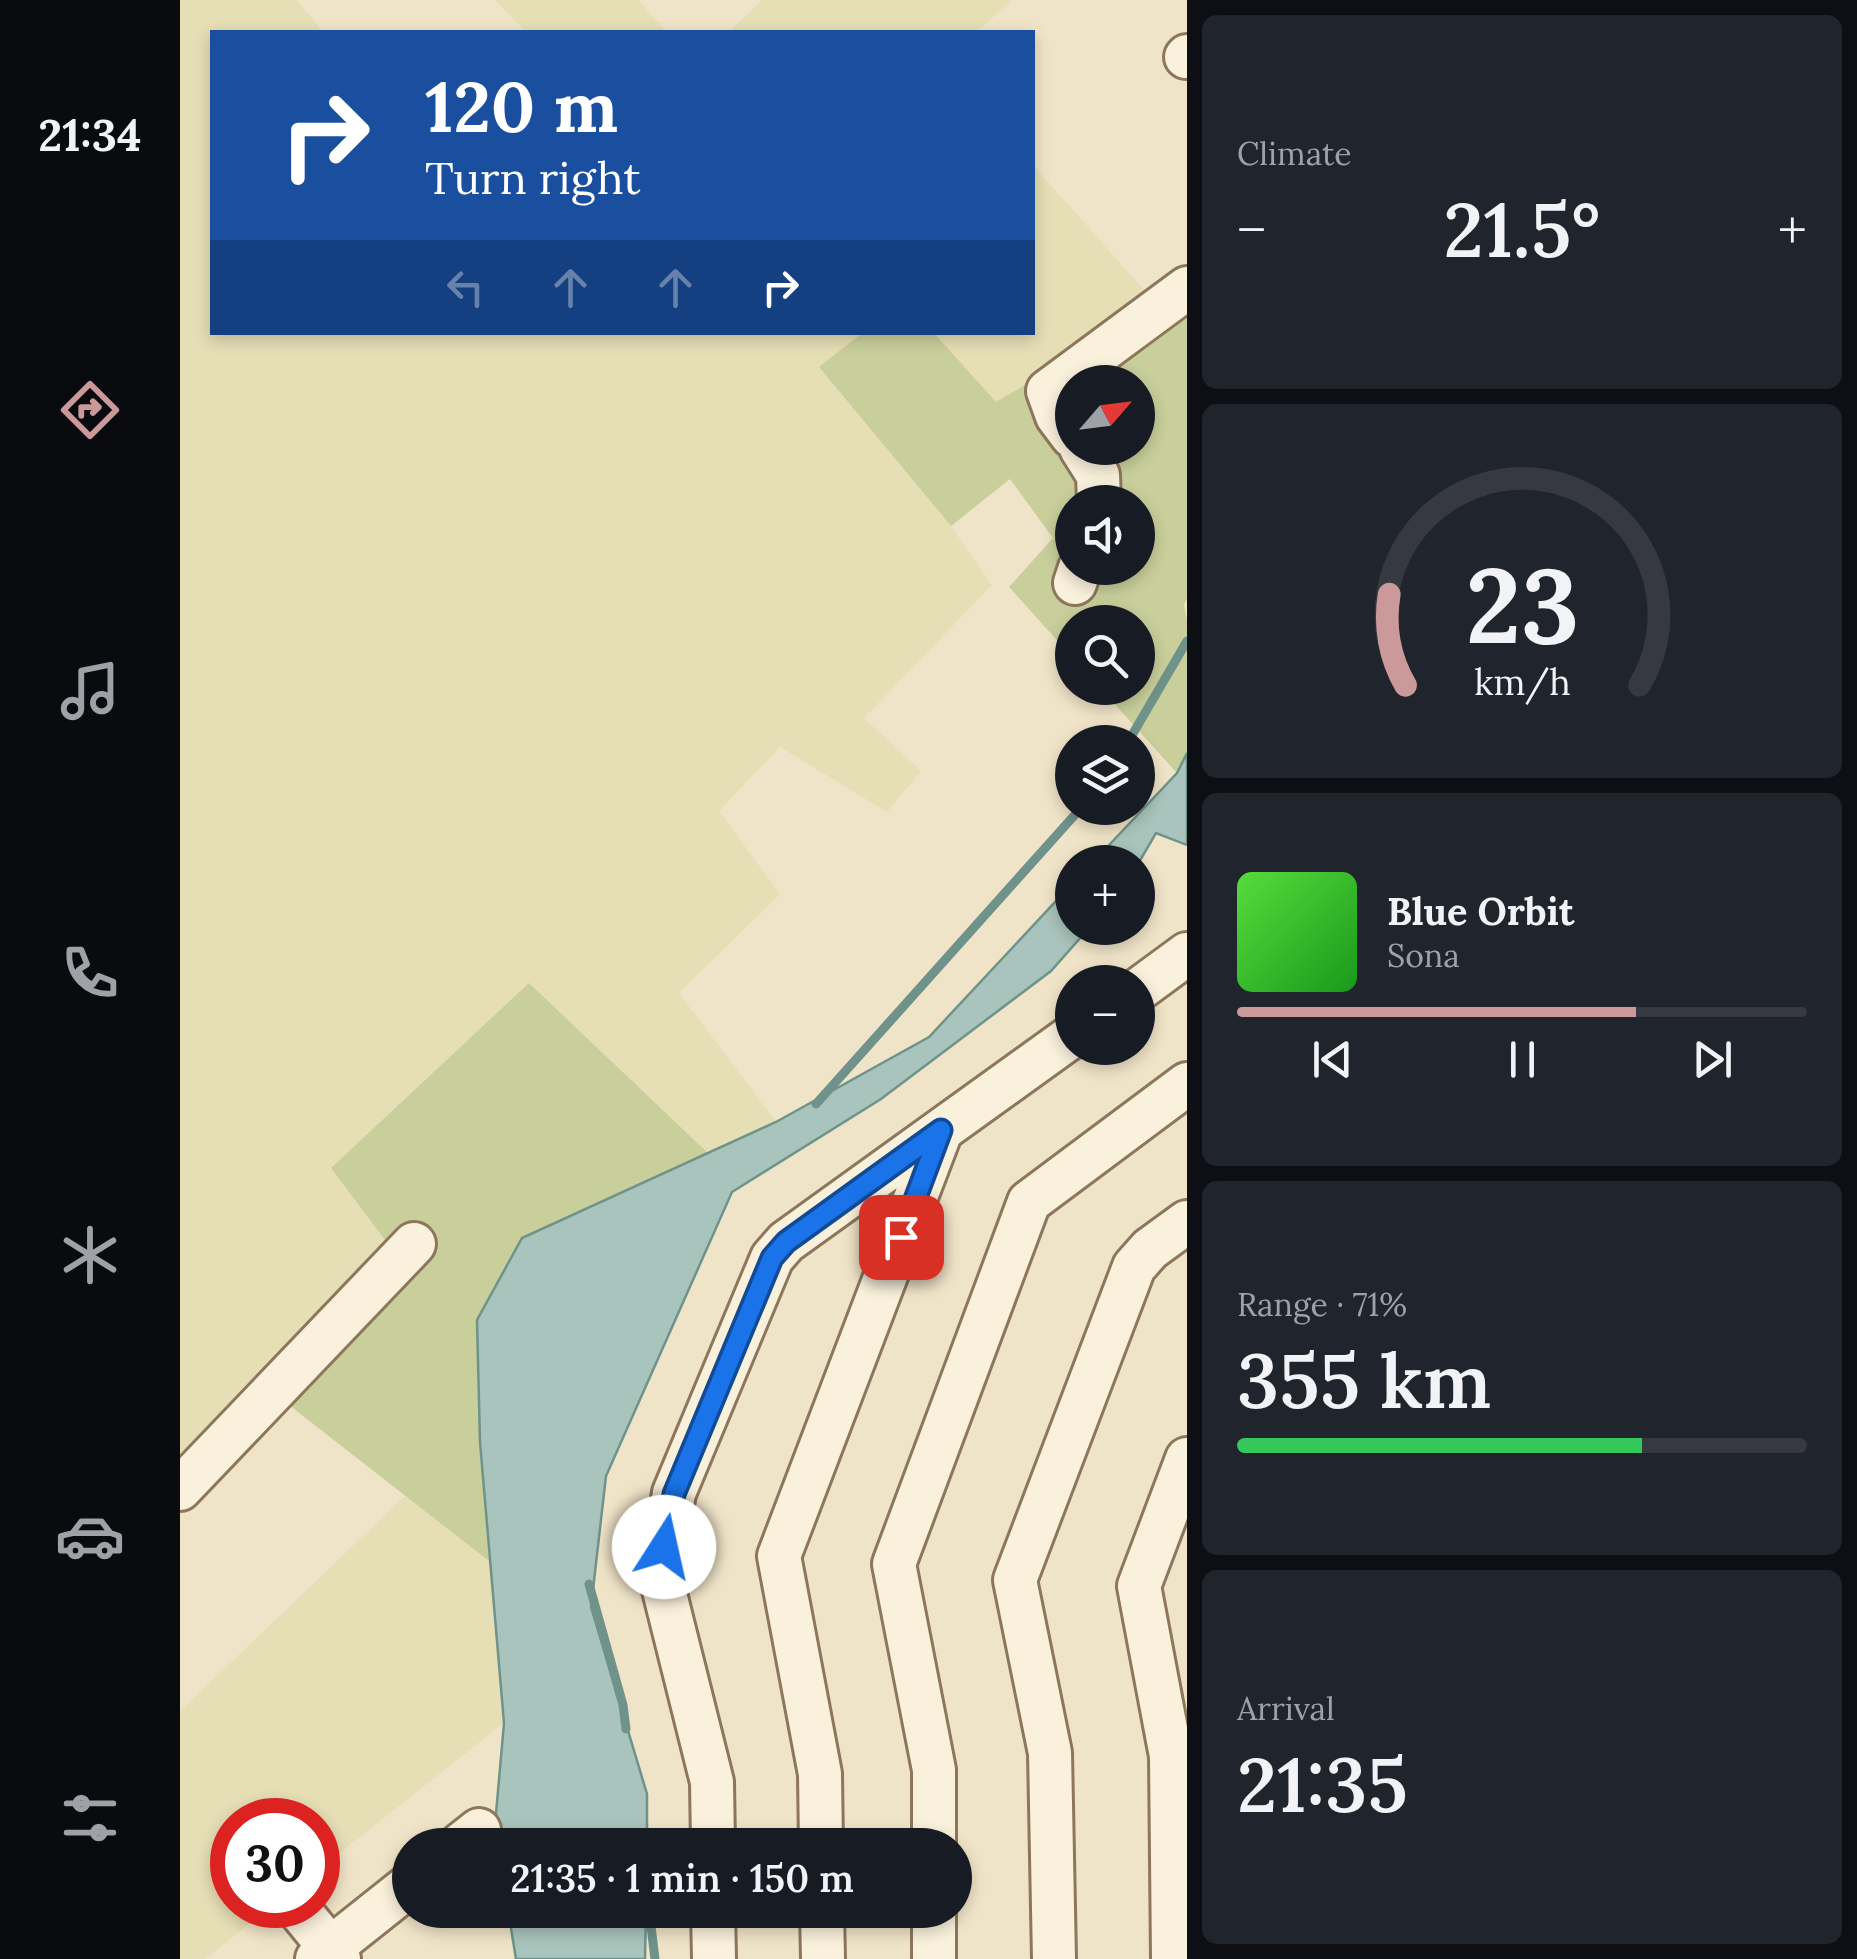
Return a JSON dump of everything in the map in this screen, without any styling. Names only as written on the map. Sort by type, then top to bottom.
[{"type":"street","points":[[1079,365],[1187,288]]},
{"type":"street","points":[[1055,385],[1048,391],[1055,410]]},
{"type":"street","points":[[1155,978],[1187,954]]},
{"type":"street","points":[[713,1828],[712,1782],[660,1574],[674,1494],[772,1258],[786,1242],[1055,1048]]},
{"type":"street","points":[[934,1828],[934,1770],[894,1564],[1030,1202],[1187,1084]]},
{"type":"street","points":[[821,1828],[820,1774],[780,1556],[941,1130]]},
{"type":"street","points":[[1054,1959],[1050,1753],[1015,1580],[1134,1267],[1150,1249],[1187,1222]]},
{"type":"street","points":[[180,1489],[414,1244]]},
{"type":"street","points":[[1173,1959],[1170,1756],[1139,1586],[1187,1459]]},
{"type":"street","points":[[311,1928],[329,1955],[392,1901]]},
{"type":"street","points":[[714,1928],[714,1959]]},
{"type":"street","points":[[822,1928],[823,1959]]},
{"type":"street","points":[[934,1928],[934,1959]]},
{"type":"shaded area","points":[[180,0],[297,0],[321,30],[210,30],[210,335],[859,335],[819,367],[951,526],[992,585],[864,718],[921,771],[887,812],[780,747],[719,811],[780,894],[679,993],[776,1122],[708,1153],[530,984],[332,1167],[394,1252],[180,1475]]},
{"type":"shaded area","points":[[495,0],[638,0],[665,30],[524,30]]},
{"type":"shaded area","points":[[762,0],[1012,0],[979,30],[731,30]]},
{"type":"shaded area","points":[[1035,167],[1152,299],[996,403],[936,335],[1035,335]]},
{"type":"shaded area","points":[[405,1496],[490,1562],[504,1723],[340,1853],[340,1798],[210,1798],[210,1928],[244,1928],[205,1959],[180,1959],[180,1711]]},
{"type":"green space","points":[[1187,307],[1187,753],[1177,773],[1155,749],[1155,725],[1134,725],[1115,705],[1155,705],[1155,605],[1055,605],[1055,638],[1009,587],[1053,538],[1010,479],[951,526],[819,367],[859,335],[936,335],[996,402],[1034,379],[1055,419],[1055,465],[1080,465],[1087,479],[1087,485],[1055,485],[1055,585],[1155,585],[1155,485],[1104,485],[1098,465],[1155,465],[1155,365],[1104,365]]},
{"type":"green space","points":[[529,983],[708,1153],[522,1238],[477,1320],[480,1442],[490,1562],[280,1398],[394,1252],[331,1168]]},
{"type":"water","points":[[1187,753],[1187,845],[1156,833],[1149,845],[1109,845],[1128,825],[1155,825],[1155,796],[1177,773]]},
{"type":"water","points":[[1055,902],[1055,945],[1074,945],[1051,971],[881,1099],[732,1192],[606,1476],[591,1607],[647,1794],[647,1828],[495,1828],[504,1723],[480,1442],[477,1320],[522,1238],[776,1122],[929,1037]]},
{"type":"water","points":[[511,1928],[646,1928],[645,1959],[516,1959]]},
{"type":"waterway","points":[[1138,725],[1187,641]]},
{"type":"waterway","points":[[816,1104],[1066,825]]},
{"type":"waterway","points":[[589,1584],[623,1705],[626,1729]]},
{"type":"waterway","points":[[651,1928],[655,1959]]},
{"type":"route","points":[[664,1547],[674,1494],[772,1258],[786,1242],[941,1130],[901,1237]]}]
